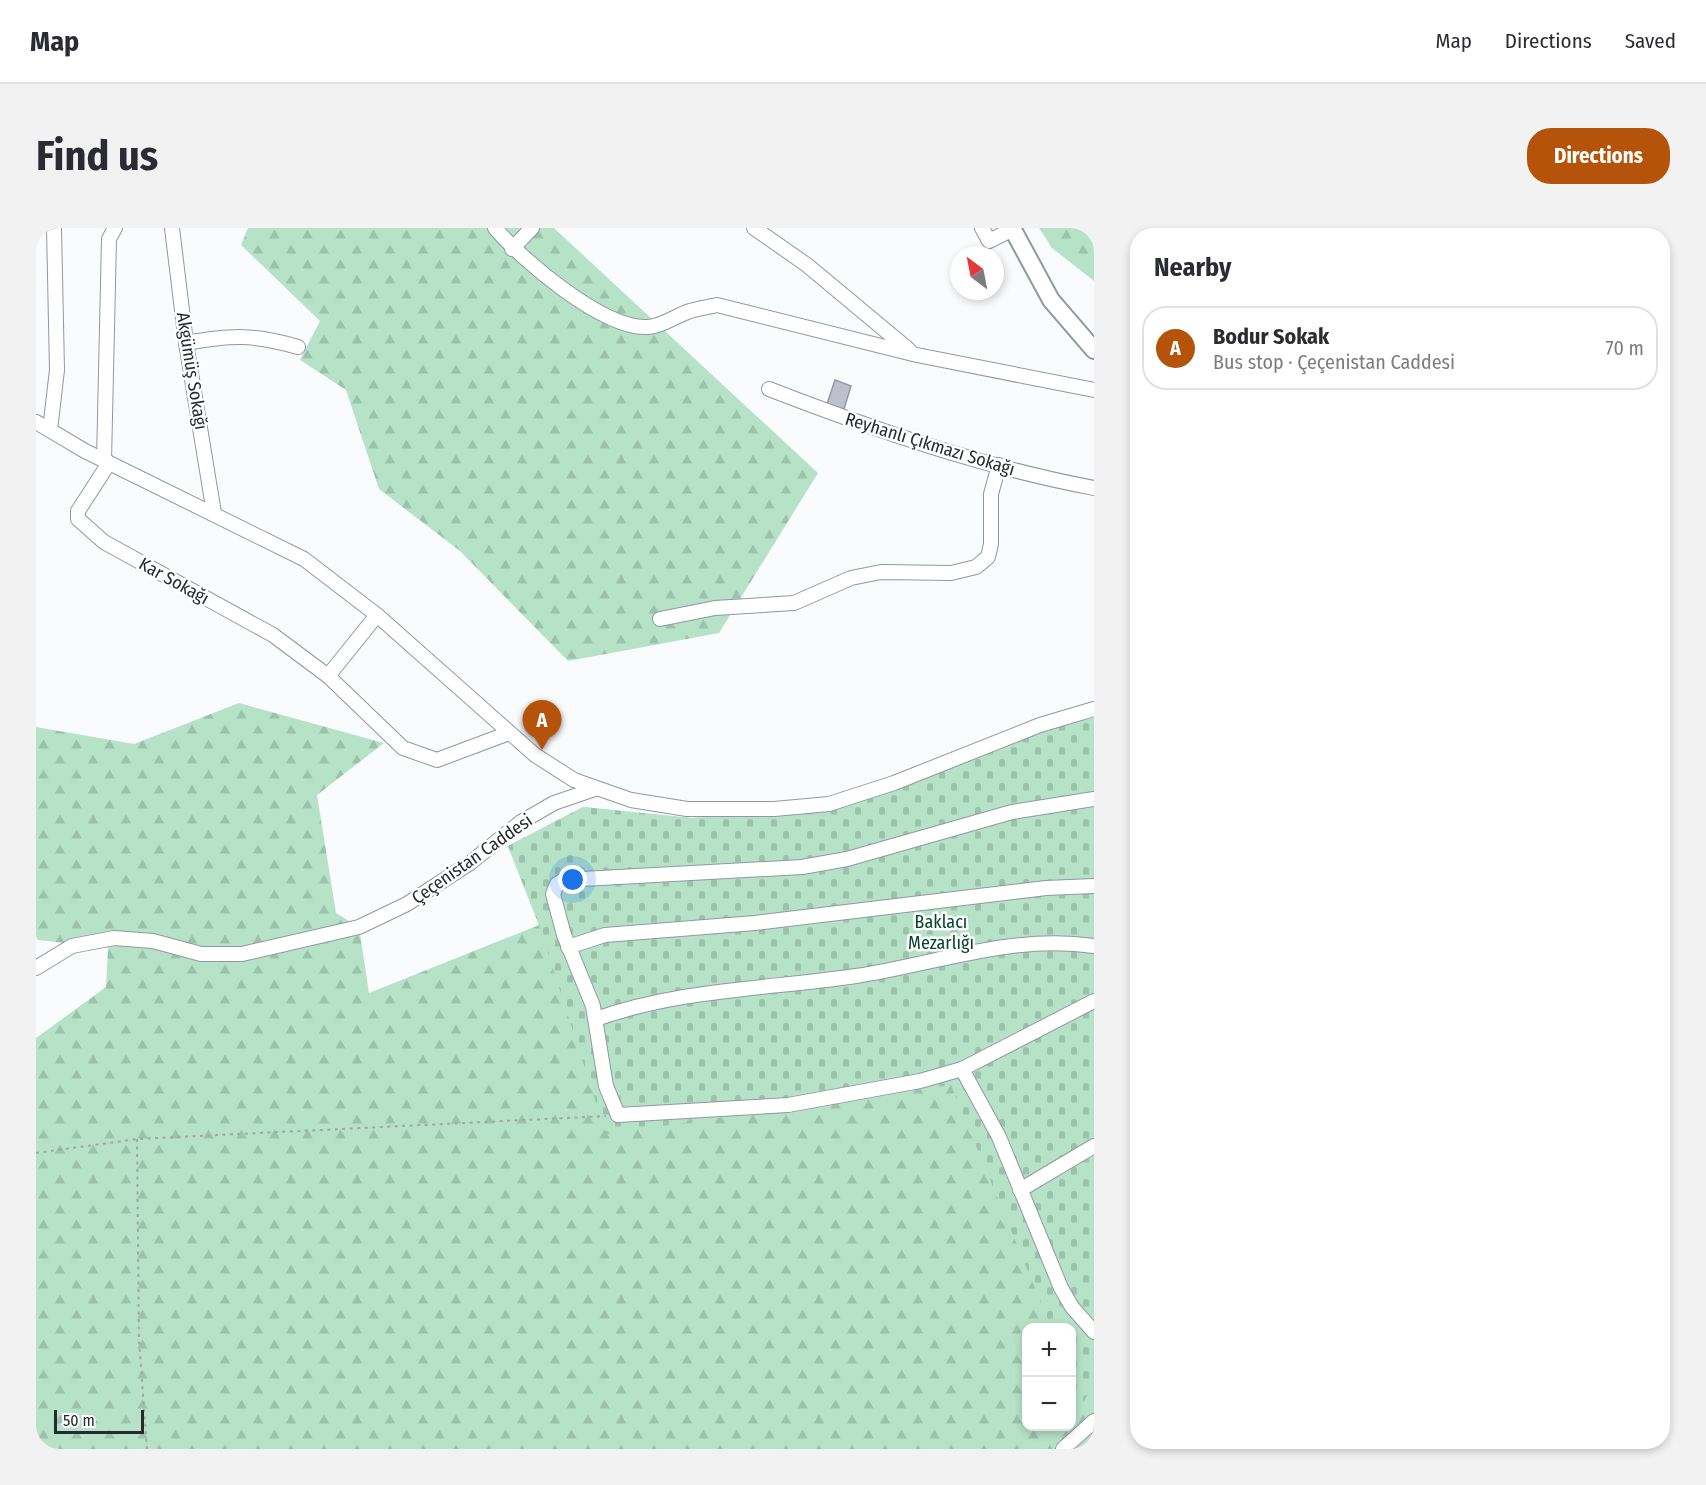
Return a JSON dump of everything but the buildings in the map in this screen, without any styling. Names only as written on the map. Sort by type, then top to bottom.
[{"type":"main road","points":[[1013,229],[1051,300],[1094,350]]},
{"type":"street","points":[[50,430],[57,370],[54,228]]},
{"type":"street","name":"Akgümüş Sokağı","points":[[172,228],[186,343],[214,513]]},
{"type":"street","points":[[495,228],[512,249],[529,264],[600,313],[634,327],[650,327],[690,311],[717,305],[913,354],[1094,390]]},
{"type":"street","points":[[512,249],[532,228]]},
{"type":"street","points":[[754,228],[807,265],[913,354]]},
{"type":"street","points":[[973,228],[989,241],[1013,229]]},
{"type":"street","points":[[106,462],[110,232]]},
{"type":"street","points":[[186,343],[228,336],[261,337],[298,347]]},
{"type":"street","name":"Reyhanlı Çıkmazı Sokağı","points":[[769,389],[872,430],[1050,480],[1094,488]]},
{"type":"street","points":[[36,422],[106,462],[304,559],[377,615],[544,761],[574,780],[632,800],[687,809],[774,809],[829,804],[894,783],[1040,725],[1094,709]]},
{"type":"street","name":"Kar Sokağı","points":[[106,462],[78,511],[78,519],[84,527],[104,542],[273,635],[328,676]]},
{"type":"street","points":[[660,619],[715,608],[794,603],[851,578],[880,572],[951,573],[976,567],[988,557],[991,544],[991,494],[999,465]]},
{"type":"street","points":[[377,615],[328,676],[403,748],[427,759],[437,760],[509,732]]},
{"type":"street","name":"Çeçenistan Caddesi","points":[[36,968],[72,946],[114,938],[153,941],[201,954],[242,954],[359,927],[407,904],[470,863],[520,822],[554,803],[595,789]]},
{"type":"street","points":[[1094,799],[1012,812],[847,859],[802,867],[564,880],[557,884],[553,894],[568,947],[596,1019],[606,1086],[618,1115],[788,1105],[869,1092],[962,1069],[1094,1001]]},
{"type":"street","points":[[568,947],[605,935],[755,923],[1046,888],[1094,886]]},
{"type":"street","points":[[596,1019],[672,998],[856,976],[1016,945],[1055,942],[1094,946]]},
{"type":"street","points":[[962,1069],[990,1118],[1061,1288],[1072,1307],[1094,1332]]},
{"type":"street","points":[[1020,1190],[1094,1146]]},
{"type":"street","points":[[1063,1449],[1094,1420]]},
{"type":"path","points":[[36,1153],[137,1139],[618,1115]]},
{"type":"path","points":[[137,1139],[139,1340],[147,1449]]},
{"type":"green space","points":[[248,228],[554,228],[818,473],[719,633],[568,661],[460,551],[379,489],[346,390],[300,360],[320,321],[241,245]]},
{"type":"green space","points":[[1039,228],[1094,228],[1094,281],[1052,248]]},
{"type":"green space","points":[[239,703],[384,743],[317,795],[336,913],[359,927],[369,993],[539,925],[508,846],[583,807],[691,818],[835,810],[1045,728],[1094,718],[1094,1449],[36,1449],[36,1038],[106,987],[108,948],[38,940],[36,937],[36,727],[134,744]]},
{"type":"green space","name":"Baklacı Mezarlığı","points":[[1094,718],[1094,1384],[1082,1404],[1076,1388],[1076,1323],[1049,1323],[951,1085],[606,1134],[539,925],[508,846],[583,807],[691,818],[835,810],[1045,728]]},
{"type":"place","name":"Bodur Sokak","points":[[542,750]]}]
